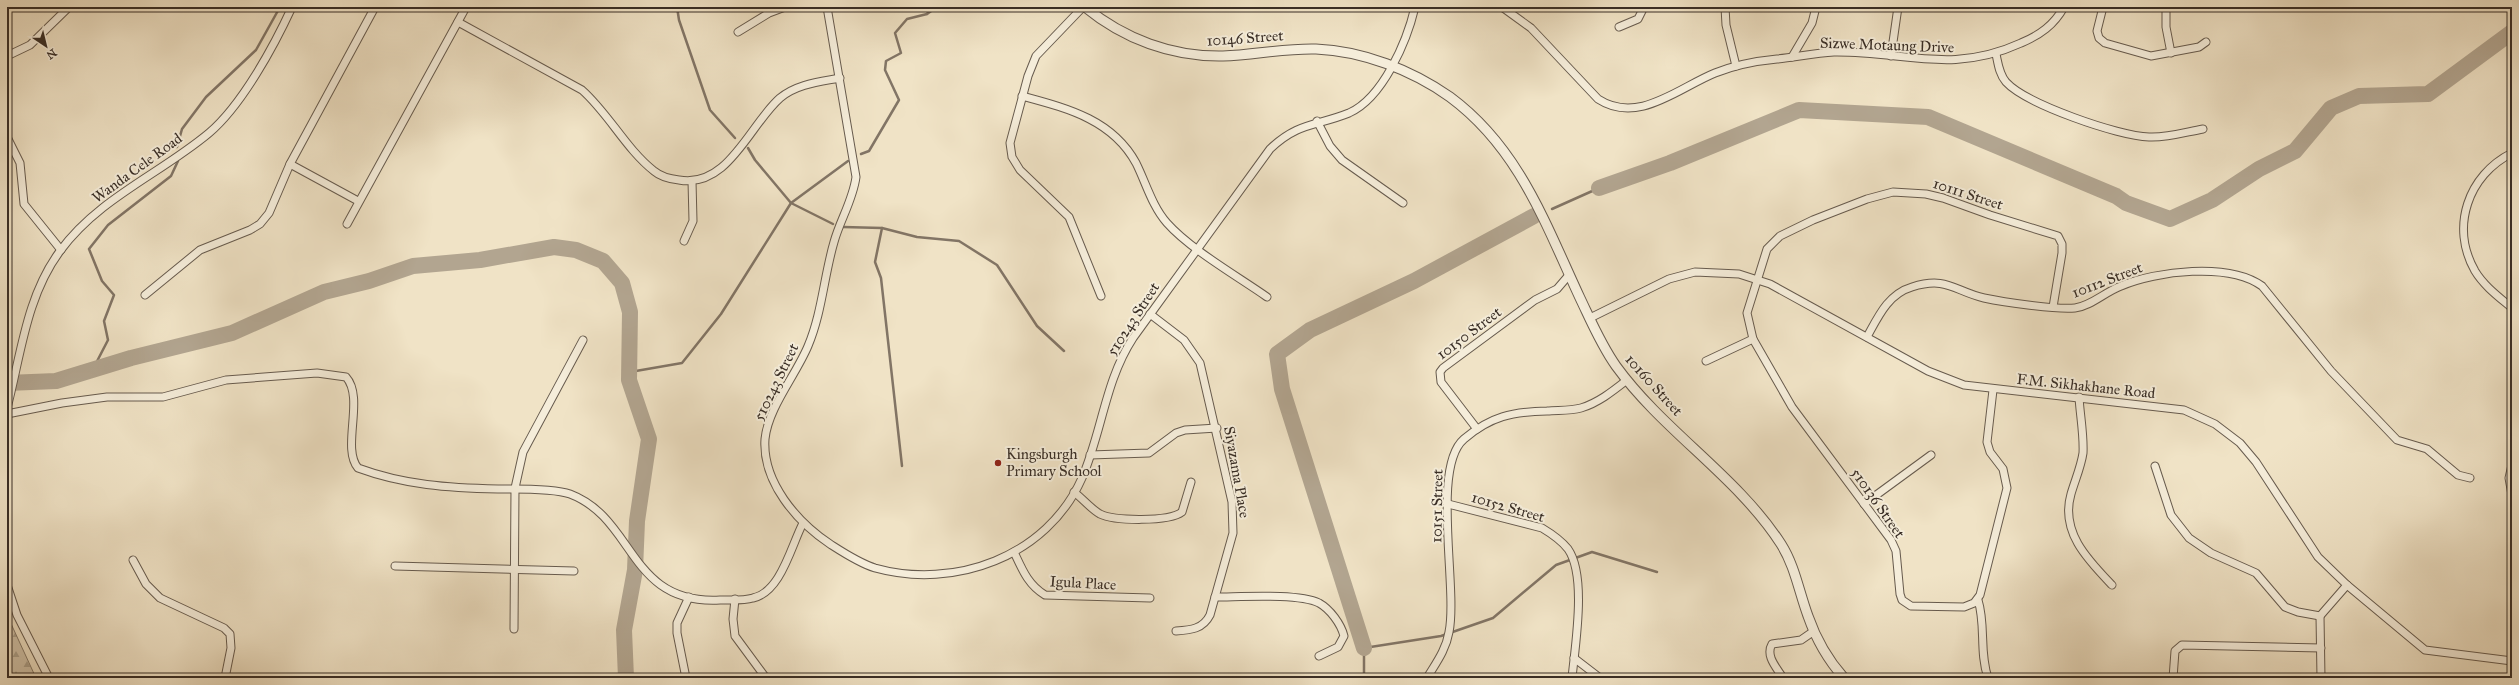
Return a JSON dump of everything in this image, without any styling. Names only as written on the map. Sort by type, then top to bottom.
[{"type":"street","points":[[7,56],[30,45],[69,7]]},
{"type":"street","name":"Wanda Cele Road","points":[[7,408],[36,292],[61,250],[104,206],[127,188],[209,133],[226,116],[278,39],[292,7]]},
{"type":"street","points":[[145,295],[200,250],[260,224],[269,213],[290,164],[375,7]]},
{"type":"street","points":[[347,224],[358,201],[466,7]]},
{"type":"street","points":[[738,32],[769,13],[785,7]]},
{"type":"street","name":"510243 Street","points":[[827,7],[855,165],[855,185],[834,239],[809,344],[773,414],[765,440],[766,461],[775,484],[803,523],[851,558],[873,568],[898,573],[930,576],[959,572],[988,564],[1014,552],[1048,525],[1074,492],[1090,455],[1117,366],[1132,338],[1270,149],[1290,133],[1317,122],[1340,116],[1360,107],[1376,90],[1392,65],[1406,35],[1415,7]]},
{"type":"street","points":[[1084,7],[1036,56],[1022,96],[1010,143],[1012,157],[1020,170],[1069,217],[1101,296]]},
{"type":"street","name":"10146 Street","points":[[1084,7],[1123,34],[1161,48],[1184,53],[1225,56],[1292,49],[1318,49],[1362,56],[1392,65]]},
{"type":"street","name":"Sizwe Motaung Drive","points":[[1502,7],[1536,32],[1598,99],[1619,108],[1646,107],[1700,80],[1736,66],[1833,52],[1945,62],[1996,54],[2042,33],[2060,16],[2064,7]]},
{"type":"street","points":[[1619,27],[1638,19],[1644,7]]},
{"type":"street","points":[[1725,7],[1726,25],[1736,66]]},
{"type":"street","points":[[1792,58],[1812,23],[1816,7]]},
{"type":"street","points":[[1891,56],[1898,7]]},
{"type":"street","points":[[2103,7],[2097,31],[2099,38],[2105,43],[2146,56],[2171,53],[2199,47],[2206,42]]},
{"type":"street","points":[[2166,7],[2166,27],[2171,53]]},
{"type":"street","points":[[458,22],[582,90],[596,103],[655,172],[671,179],[692,181],[704,178],[722,167],[784,95],[798,87],[840,78]]},
{"type":"street","points":[[1996,54],[2000,71],[2012,87],[2030,98],[2077,118],[2148,137],[2203,129]]},
{"type":"street","name":"10160 Street","points":[[1392,65],[1449,97],[1498,141],[1523,178],[1608,354],[1627,380],[1741,494],[1772,531],[1791,563],[1814,631],[1833,665],[1844,678]]},
{"type":"street","points":[[1022,96],[1080,113],[1112,133],[1135,162],[1151,197],[1165,221],[1178,234],[1267,297]]},
{"type":"street","points":[[1317,122],[1330,146],[1342,160],[1404,203]]},
{"type":"street","points":[[7,137],[20,163],[24,204],[61,250]]},
{"type":"street","points":[[2512,153],[2490,168],[2473,188],[2465,214],[2464,231],[2468,254],[2476,272],[2495,294],[2512,308]]},
{"type":"street","points":[[290,164],[358,201]]},
{"type":"street","points":[[684,242],[694,215],[692,181]]},
{"type":"street","name":"10111 Street","points":[[1756,278],[1767,249],[1772,243],[1789,232],[1880,194],[1893,192],[1926,194],[2058,236],[2062,244],[2062,253],[2053,307]]},
{"type":"street","name":"F.M. Sikhakhane Road","points":[[1590,318],[1652,286],[1683,275],[1724,272],[1756,278],[1945,379],[1993,390],[2184,410],[2214,424],[2230,435],[2256,462],[2318,557],[2348,585],[2429,652],[2512,661]]},
{"type":"street","name":"10112 Street","points":[[1867,337],[1885,305],[1896,294],[1911,287],[1930,282],[1952,285],[1983,298],[2069,309],[2084,306],[2127,283],[2157,276],[2204,272],[2249,278],[2268,292],[2331,371],[2398,440],[2427,449],[2458,475],[2470,478]]},
{"type":"street","name":"10150 Street","points":[[1477,429],[1441,382],[1440,372],[1443,368],[1535,300],[1557,289],[1569,275]]},
{"type":"street","name":"510136 Street","points":[[1756,278],[1747,313],[1753,339],[1792,407],[1894,547],[1900,594],[1906,604],[1920,607],[1964,607],[1978,600]]},
{"type":"street","name":"Siyazama Place","points":[[1150,314],[1184,340],[1200,363],[1217,428],[1232,502],[1234,522],[1231,546],[1205,623],[1198,628],[1176,631]]},
{"type":"street","points":[[1706,361],[1753,339]]},
{"type":"street","points":[[514,629],[515,488],[523,452],[583,340]]},
{"type":"street","points":[[7,414],[62,403],[107,397],[163,396],[226,380],[317,373],[346,377],[352,389],[353,457],[358,468],[391,479],[423,485],[515,488],[569,494],[590,505],[601,514],[653,580],[677,595],[689,597],[712,600],[753,598],[766,592],[776,583],[803,523]]},
{"type":"street","name":"10151 Street","points":[[1427,678],[1446,646],[1451,622],[1448,477],[1452,456],[1456,447],[1477,429],[1490,421],[1511,413],[1579,409],[1600,400],[1627,380]]},
{"type":"street","points":[[1988,678],[1982,652],[1982,614],[1978,600],[2007,488],[2002,469],[1990,452],[1987,442],[1993,390]]},
{"type":"street","points":[[2079,398],[2083,453],[2070,496],[2070,523],[2075,540],[2084,555],[2112,585]]},
{"type":"street","points":[[1090,455],[1150,453],[1176,433],[1217,428]]},
{"type":"street","points":[[1864,504],[1931,455]]},
{"type":"street","points":[[2512,465],[2509,478],[2512,495]]},
{"type":"street","points":[[2155,466],[2167,506],[2182,531],[2204,550],[2256,573],[2285,607],[2290,610],[2320,616]]},
{"type":"street","points":[[1074,492],[1096,511],[1106,516],[1161,519],[1182,512],[1191,482]]},
{"type":"street","name":"10152 Street","points":[[1448,504],[1542,528],[1553,534],[1568,550],[1576,572],[1578,595],[1572,678]]},
{"type":"street","name":"Igula Place","points":[[1014,552],[1027,579],[1036,589],[1045,595],[1150,598]]},
{"type":"street","points":[[133,560],[146,584],[160,598],[224,628],[230,634],[231,648],[225,678]]},
{"type":"street","points":[[395,566],[574,571]]},
{"type":"street","points":[[7,585],[17,615],[49,678]]},
{"type":"street","points":[[2321,678],[2320,616],[2348,585]]},
{"type":"street","points":[[686,678],[677,633],[678,621],[689,597]]},
{"type":"street","points":[[1215,597],[1301,598],[1319,603],[1330,612],[1344,636],[1338,647],[1319,656]]},
{"type":"street","points":[[735,599],[733,620],[735,636],[766,678]]},
{"type":"street","points":[[1783,678],[1770,656],[1769,650],[1772,644],[1801,640],[1814,631]]},
{"type":"street","points":[[2173,678],[2175,651],[2182,645],[2321,648]]},
{"type":"street","points":[[1574,658],[1600,678]]},
{"type":"green space","points":[[7,615],[36,678],[7,678]]},
{"type":"waterway","points":[[177,147],[182,129],[206,97],[256,50],[280,7]]},
{"type":"waterway","points":[[677,7],[679,20],[710,110],[735,138]]},
{"type":"waterway","points":[[927,14],[931,7]]},
{"type":"waterway","points":[[861,154],[869,151],[899,100],[885,70],[886,61],[901,53],[895,33],[907,19],[927,14],[937,7]]},
{"type":"waterway","points":[[1599,188],[1670,163],[1799,110],[1928,117],[2116,196],[2126,203],[2170,219],[2212,200],[2259,169],[2295,151],[2331,108],[2359,96],[2428,94],[2512,32]]},
{"type":"waterway","points":[[748,148],[755,160],[791,203],[833,224]]},
{"type":"waterway","points":[[92,371],[108,340],[104,321],[114,295],[102,281],[89,249],[108,225],[171,176],[178,161]]},
{"type":"waterway","points":[[630,372],[682,363],[721,314],[791,203],[848,161]]},
{"type":"waterway","points":[[1552,209],[1599,188]]},
{"type":"waterway","points":[[1364,648],[1282,389],[1277,354],[1310,330],[1414,281],[1534,216]]},
{"type":"waterway","points":[[843,227],[882,228],[917,237],[959,241],[997,265],[1037,326],[1064,351]]},
{"type":"waterway","points":[[882,228],[875,262],[881,278],[902,466]]},
{"type":"waterway","points":[[7,383],[56,381],[131,358],[232,333],[324,292],[369,281],[413,266],[480,260],[554,247],[576,250],[603,261],[622,283],[630,312],[629,380],[649,439],[637,521],[635,570],[624,630],[626,678]]},
{"type":"waterway","points":[[1364,678],[1364,648],[1441,636],[1493,618],[1556,565],[1592,552],[1657,572]]},
{"type":"place","name":"Kingsburgh Primary School","points":[[998,463]]}]
